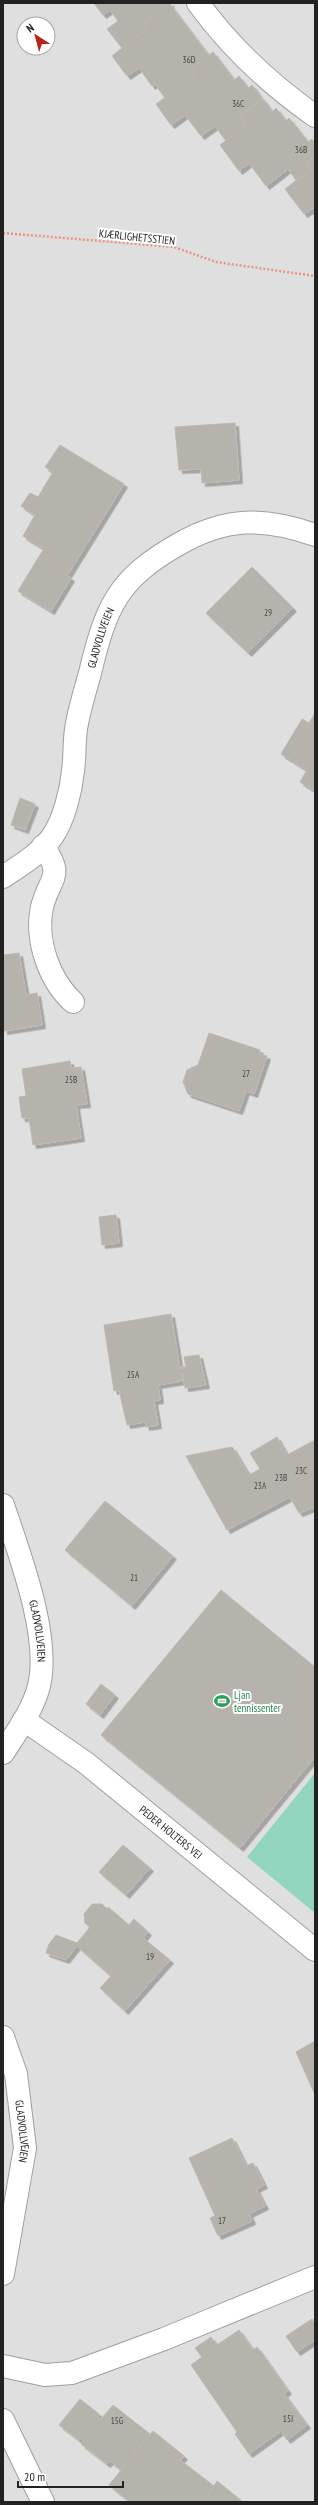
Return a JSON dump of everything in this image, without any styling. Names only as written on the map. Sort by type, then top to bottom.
[{"type":"street","points":[[198,3],[217,30],[233,47],[289,98],[315,116]]},
{"type":"street","name":"GLADVOLLVEIEN","points":[[3,877],[43,846],[52,837],[64,810],[73,772],[76,729],[104,620],[112,604],[132,577],[161,554],[194,536],[222,526],[241,523],[272,522],[315,535]]},
{"type":"street","points":[[43,846],[54,861],[55,873],[42,907],[40,924],[42,944],[55,980],[73,1002]]},
{"type":"street","name":"GLADVOLLVEIEN","points":[[3,1505],[36,1615],[41,1655],[39,1686],[24,1720],[3,1753]]},
{"type":"street","name":"PEDER HOLTERS VEI","points":[[24,1720],[86,1763],[315,1950]]},
{"type":"street","name":"GLADVOLLVEIEN","points":[[3,2038],[16,2074],[25,2148],[3,2274]]},
{"type":"street","points":[[3,2366],[45,2375],[72,2373],[164,2339],[315,2278]]},
{"type":"street","points":[[3,2420],[43,2502]]},
{"type":"path","name":"KJÆRLIGHETSSTIEN","points":[[3,234],[174,247],[216,262],[315,276]]},
{"type":"shaded area","points":[[3,3],[315,3],[315,2502],[3,2502]]},
{"type":"green space","points":[[315,1773],[315,1913],[247,1857]]},
{"type":"building","points":[[94,3],[171,3],[144,22],[148,28],[122,48],[107,29],[118,21],[110,10],[103,15]]},
{"type":"building","points":[[169,3],[209,56],[191,69],[196,75],[165,98],[155,84],[152,86],[139,68],[127,76],[112,56],[148,28],[144,22]]},
{"type":"building","points":[[213,52],[234,80],[239,76],[248,89],[252,85],[262,99],[240,116],[247,125],[226,141],[215,126],[201,136],[185,115],[171,125],[156,104],[196,75],[191,69]]},
{"type":"building","points":[[263,99],[272,112],[276,108],[286,121],[289,118],[308,142],[312,139],[315,143],[315,156],[306,163],[311,169],[296,180],[288,169],[266,186],[249,163],[239,171],[220,145],[247,125],[240,116]]},
{"type":"building","points":[[315,156],[315,207],[304,214],[285,189],[311,169],[306,163]]},
{"type":"building","points":[[235,423],[239,480],[202,483],[201,469],[179,470],[175,427]]},
{"type":"building","points":[[60,445],[124,484],[67,576],[38,558],[44,549],[23,536],[35,515],[21,506],[30,493],[38,497],[53,472],[45,467]]},
{"type":"building","points":[[38,558],[71,578],[51,611],[18,591]]},
{"type":"building","points":[[252,567],[293,608],[248,653],[206,613]]},
{"type":"building","points":[[315,713],[315,791],[300,782],[307,770],[281,754],[302,719],[309,723]]},
{"type":"building","points":[[20,798],[35,804],[25,830],[11,825]]},
{"type":"building","points":[[19,953],[26,995],[37,993],[42,1025],[4,1031],[3,955]]},
{"type":"building","points":[[209,1033],[260,1050],[259,1054],[267,1056],[254,1094],[246,1091],[239,1111],[188,1094],[183,1082],[187,1070],[198,1065]]},
{"type":"building","points":[[70,1061],[71,1068],[81,1067],[87,1104],[76,1105],[81,1138],[33,1145],[29,1118],[22,1118],[19,1097],[26,1096],[22,1069]]},
{"type":"building","points":[[116,1215],[119,1243],[102,1245],[99,1217]]},
{"type":"building","points":[[171,1314],[182,1381],[158,1385],[160,1400],[154,1401],[158,1425],[146,1427],[145,1422],[127,1425],[119,1390],[114,1391],[104,1325]]},
{"type":"building","points":[[199,1355],[206,1385],[185,1388],[182,1367],[186,1367],[184,1357]]},
{"type":"building","points":[[277,1437],[287,1455],[315,1440],[315,1507],[299,1513],[290,1497],[227,1530],[186,1456],[232,1447],[249,1475],[260,1469],[250,1453]]},
{"type":"building","points":[[105,1501],[173,1556],[132,1606],[65,1550]]},
{"type":"building","name":"Ljan tennissenter","points":[[221,1590],[315,1667],[315,1757],[240,1848],[101,1735]]},
{"type":"building","points":[[101,1684],[115,1695],[100,1715],[86,1704]]},
{"type":"building","points":[[123,1845],[150,1868],[126,1895],[99,1872]]},
{"type":"building","points":[[92,1904],[102,1904],[107,1909],[108,1907],[129,1925],[134,1919],[148,1932],[143,1938],[170,1960],[125,2011],[100,1988],[111,1976],[77,1946],[66,1960],[46,1953],[49,1944],[56,1935],[77,1943],[90,1927],[85,1923],[84,1914]]},
{"type":"building","points":[[315,2041],[315,2095],[296,2052]]},
{"type":"building","points":[[232,2138],[246,2166],[253,2163],[264,2185],[256,2189],[265,2206],[249,2214],[252,2221],[218,2236],[210,2218],[215,2216],[189,2158]]},
{"type":"building","points":[[312,2319],[315,2324],[315,2340],[297,2352],[286,2336]]},
{"type":"building","points":[[239,2330],[253,2350],[257,2347],[288,2391],[284,2394],[307,2425],[287,2440],[281,2431],[249,2454],[235,2434],[237,2432],[191,2365],[202,2357],[195,2348],[211,2337],[217,2345]]},
{"type":"building","points":[[80,2399],[99,2414],[98,2416],[101,2419],[113,2405],[150,2434],[121,2470],[110,2461],[107,2464],[81,2444],[84,2441],[80,2438],[79,2440],[59,2425]]},
{"type":"building","points":[[153,2431],[184,2456],[147,2502],[130,2502],[109,2485]]},
{"type":"building","points":[[180,2460],[214,2486],[204,2502],[147,2502]]},
{"type":"building","points":[[217,2481],[243,2502],[204,2502]]},
{"type":"place","name":"Ljan tennissenter","points":[[222,1701]]}]
